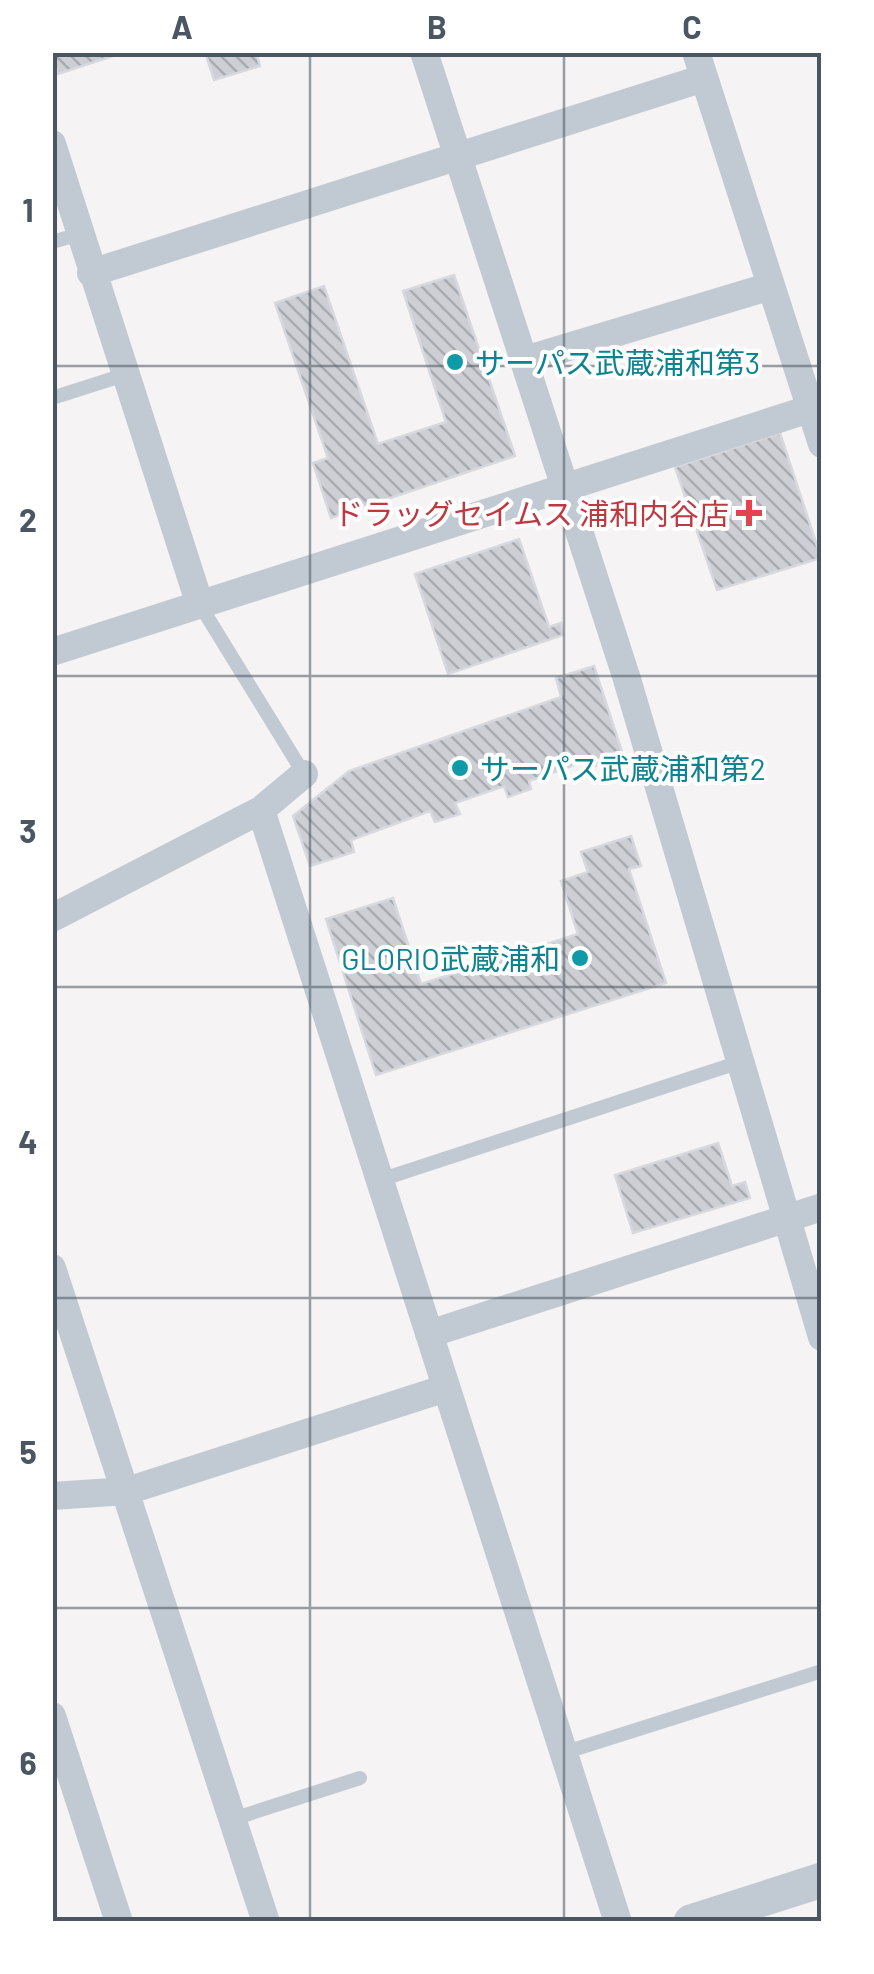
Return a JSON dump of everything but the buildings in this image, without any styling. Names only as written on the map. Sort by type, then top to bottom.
[{"type":"street","points":[[424,52],[626,676],[822,1337]]},
{"type":"street","points":[[91,272],[460,156],[700,65],[771,286],[816,407],[822,444]]},
{"type":"street","points":[[52,144],[66,238],[91,272],[200,605]]},
{"type":"street","points":[[525,360],[771,286]]},
{"type":"street","points":[[52,652],[816,407]]},
{"type":"street","points":[[52,918],[261,810],[304,774]]},
{"type":"street","points":[[261,810],[618,1922]]},
{"type":"street","points":[[429,1334],[822,1207]]},
{"type":"street","points":[[52,1268],[266,1922]]},
{"type":"street","points":[[52,1496],[127,1491],[446,1388]]},
{"type":"street","points":[[52,1716],[119,1922]]},
{"type":"street","points":[[691,1922],[822,1880]]},
{"type":"lane","points":[[52,398],[124,375]]},
{"type":"lane","points":[[200,605],[304,774]]},
{"type":"lane","points":[[380,1180],[740,1062]]},
{"type":"lane","points":[[564,1753],[822,1671]]},
{"type":"lane","points":[[232,1820],[360,1778]]},
{"type":"place","name":"サーパス武蔵浦和第3","points":[[455,362]]},
{"type":"place","name":"ドラッグセイムス 浦和内谷店","points":[[749,513]]},
{"type":"place","name":"サーパス武蔵浦和第2","points":[[460,768]]},
{"type":"place","name":"GLORIO武蔵浦和","points":[[580,958]]}]
